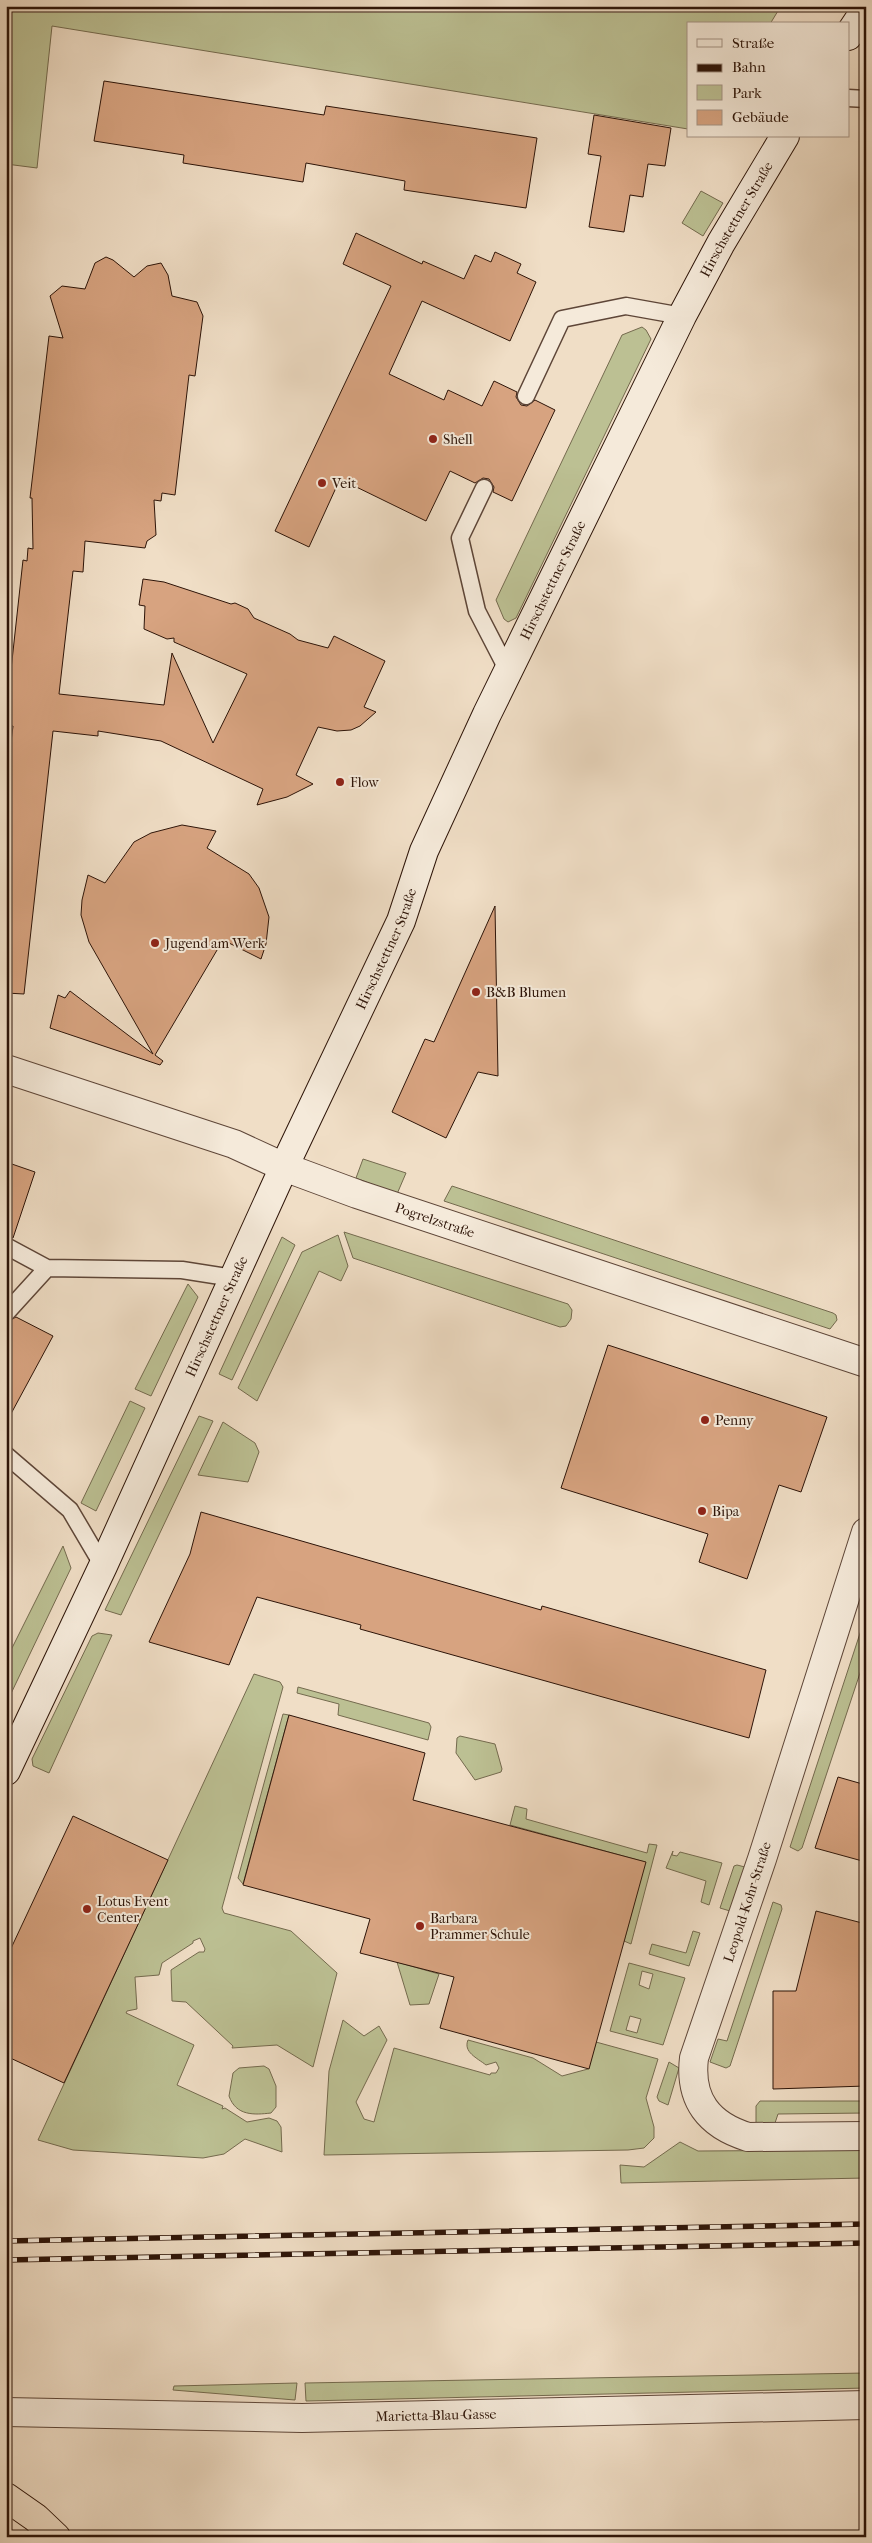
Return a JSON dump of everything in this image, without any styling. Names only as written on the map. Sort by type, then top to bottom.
[{"type":"highway","points":[[6,2497],[36,2518],[56,2537]]},
{"type":"street","name":"Hirschstettner Straße","points":[[6,1771],[103,1566],[284,1167],[401,922],[424,851],[508,672],[682,316],[722,242],[784,138]]},
{"type":"street","name":"Pogrelzstraße","points":[[6,1069],[234,1144],[284,1167],[602,1277],[866,1363]]},
{"type":"street","name":"Leopold-Kohr-Straße","points":[[866,1532],[762,1859],[694,2058],[693,2072],[696,2090],[703,2107],[712,2120],[729,2132],[748,2137],[866,2136]]},
{"type":"street","name":"Marietta-Blau-Gasse","points":[[6,2412],[311,2418],[866,2404]]},
{"type":"lane","points":[[850,98],[866,99]]},
{"type":"lane","points":[[526,396],[562,319],[626,306],[682,316]]},
{"type":"lane","points":[[484,488],[460,538],[477,611],[508,672]]},
{"type":"lane","points":[[6,1246],[47,1268],[182,1270],[233,1278]]},
{"type":"lane","points":[[7,1312],[47,1268]]},
{"type":"lane","points":[[6,1455],[70,1510],[103,1566]]},
{"type":"green space","points":[[6,6],[781,6],[771,22],[687,22],[687,129],[52,26],[37,168],[6,164]]},
{"type":"green space","points":[[701,191],[723,203],[703,236],[682,223]]},
{"type":"green space","points":[[642,327],[651,339],[516,618],[508,622],[504,619],[496,600],[622,335]]},
{"type":"green space","points":[[363,1159],[406,1173],[397,1194],[356,1178]]},
{"type":"green space","points":[[452,1186],[833,1313],[836,1315],[837,1320],[830,1329],[444,1201]]},
{"type":"green space","points":[[344,1232],[568,1304],[572,1310],[571,1319],[566,1326],[560,1327],[353,1258]]},
{"type":"green space","points":[[338,1235],[348,1266],[341,1281],[319,1271],[257,1401],[238,1388],[302,1252]]},
{"type":"green space","points":[[282,1237],[295,1245],[232,1380],[219,1374]]},
{"type":"green space","points":[[188,1284],[198,1297],[151,1396],[135,1389]]},
{"type":"green space","points":[[130,1401],[145,1408],[96,1511],[81,1503]]},
{"type":"green space","points":[[199,1416],[213,1421],[121,1615],[105,1610]]},
{"type":"green space","points":[[223,1422],[255,1443],[259,1452],[248,1482],[198,1475]]},
{"type":"green space","points":[[63,1546],[71,1568],[6,1704],[6,1660]]},
{"type":"green space","points":[[866,1615],[866,1655],[802,1848],[798,1851],[790,1847]]},
{"type":"green space","points":[[98,1633],[112,1635],[49,1773],[33,1766],[32,1759],[92,1636]]},
{"type":"green space","points":[[254,1674],[280,1682],[283,1687],[222,1908],[224,1913],[291,1931],[337,1973],[313,2067],[277,2045],[232,2048],[233,2046],[186,2002],[172,2001],[171,1970],[199,1952],[204,1952],[205,1949],[200,1938],[162,1963],[159,1975],[135,1977],[137,2009],[127,2011],[126,2013],[194,2045],[177,2085],[223,2106],[222,2109],[225,2108],[247,2122],[269,2118],[277,2121],[281,2127],[282,2152],[245,2139],[224,2154],[203,2158],[73,2150],[38,2140]]},
{"type":"green space","points":[[298,1687],[429,1723],[431,1727],[428,1740],[338,1715],[339,1704],[297,1693]]},
{"type":"green space","points":[[283,1714],[289,1715],[243,1884],[238,1878]]},
{"type":"green space","points":[[460,1736],[495,1744],[502,1769],[501,1772],[475,1780],[456,1753],[457,1738]]},
{"type":"green space","points":[[515,1806],[527,1809],[526,1819],[647,1853],[649,1844],[657,1845],[631,1944],[624,1941],[645,1862],[510,1825]]},
{"type":"green space","points":[[673,1851],[672,1855],[677,1856],[680,1852],[722,1863],[709,1905],[701,1902],[706,1881],[666,1868]]},
{"type":"green space","points":[[734,1866],[745,1867],[730,1911],[720,1908]]},
{"type":"green space","points":[[773,1902],[781,1905],[782,1909],[730,2066],[726,2068],[710,2062],[718,2039],[727,2041]]},
{"type":"green space","points":[[693,1931],[700,1933],[689,1966],[649,1954],[652,1944],[686,1953]]},
{"type":"green space","points":[[397,1962],[439,1974],[429,2004],[410,2005]]},
{"type":"green space","points":[[629,1963],[685,1978],[663,2045],[610,2031]],"holes":[[[642,1971],[653,1974],[649,1989],[639,1985]],[[630,2016],[641,2019],[637,2033],[626,2030]]]},
{"type":"green space","points":[[343,2020],[364,2036],[379,2026],[387,2040],[356,2102],[364,2119],[374,2122],[394,2048],[490,2075],[491,2073],[496,2073],[499,2068],[496,2062],[486,2065],[475,2057],[467,2048],[468,2040],[533,2058],[562,2076],[588,2069],[596,2042],[658,2059],[646,2098],[654,2127],[654,2138],[644,2148],[628,2150],[324,2155],[329,2071]]},
{"type":"green space","points":[[669,2062],[679,2068],[668,2105],[659,2101],[657,2097]]},
{"type":"green space","points":[[264,2066],[269,2069],[276,2086],[276,2107],[271,2113],[252,2114],[241,2111],[232,2103],[229,2096],[233,2073],[239,2068]]},
{"type":"green space","points":[[760,2101],[866,2101],[866,2113],[778,2114],[775,2123],[756,2124],[756,2106]]},
{"type":"green space","points":[[680,2142],[698,2151],[866,2150],[866,2178],[621,2183],[620,2165],[644,2167]]},
{"type":"green space","points":[[866,2373],[866,2388],[306,2401],[305,2383]]},
{"type":"green space","points":[[297,2383],[295,2400],[173,2390],[174,2386]]},
{"type":"building","points":[[104,81],[324,115],[326,106],[537,138],[526,208],[404,190],[405,181],[306,163],[303,182],[183,163],[184,155],[94,141]]},
{"type":"building","points":[[594,115],[671,128],[665,166],[648,164],[643,197],[630,195],[624,232],[589,227],[601,156],[588,154]]},
{"type":"building","points":[[356,233],[422,264],[423,261],[464,279],[475,255],[491,262],[495,252],[521,264],[517,273],[536,282],[510,341],[422,301],[389,374],[444,400],[448,390],[482,406],[494,381],[517,392],[516,397],[521,405],[527,406],[535,400],[555,410],[512,501],[493,492],[494,487],[489,479],[483,478],[475,483],[450,471],[426,521],[340,479],[309,547],[275,531],[391,286],[343,264]]},
{"type":"building","points":[[106,257],[113,260],[134,277],[147,266],[161,263],[168,275],[172,296],[197,302],[203,316],[195,376],[189,375],[175,495],[162,493],[161,501],[154,500],[156,535],[147,541],[145,548],[85,541],[83,572],[73,571],[59,694],[164,705],[172,653],[213,743],[247,674],[174,642],[174,638],[167,639],[144,629],[145,606],[139,605],[143,579],[164,582],[231,604],[235,603],[248,609],[254,618],[290,634],[298,640],[328,648],[334,636],[385,661],[364,707],[376,712],[360,726],[351,730],[337,731],[318,727],[296,775],[313,784],[287,797],[257,805],[263,789],[161,741],[98,731],[98,736],[53,731],[24,994],[6,993],[6,781],[13,726],[6,726],[6,688],[9,688],[23,560],[27,561],[28,548],[33,549],[32,498],[30,498],[49,336],[63,338],[50,296],[62,286],[85,289],[95,263]]},
{"type":"building","name":"Jugend am Werk","points":[[182,825],[216,831],[207,848],[249,874],[259,888],[269,917],[266,944],[261,959],[223,940],[155,1055],[163,1061],[160,1065],[50,1028],[58,995],[65,998],[70,991],[153,1054],[89,942],[81,915],[82,900],[88,875],[105,883],[134,842],[151,833]]},
{"type":"building","name":"B&B Blumen","points":[[495,906],[498,1076],[478,1072],[446,1138],[392,1112],[425,1039],[434,1042]]},
{"type":"building","points":[[6,1162],[35,1172],[13,1238],[6,1236]]},
{"type":"building","points":[[16,1317],[53,1336],[6,1423],[6,1322]]},
{"type":"building","points":[[608,1345],[827,1417],[801,1492],[779,1485],[747,1579],[699,1562],[708,1534],[561,1488]]},
{"type":"building","points":[[201,1512],[541,1610],[542,1606],[766,1670],[749,1738],[360,1629],[361,1625],[257,1597],[229,1665],[149,1642],[190,1554]]},
{"type":"building","points":[[289,1715],[425,1753],[413,1800],[646,1862],[589,2069],[440,2028],[454,1977],[360,1953],[370,1919],[243,1885]]},
{"type":"building","points":[[838,1777],[866,1785],[866,1862],[815,1848]]},
{"type":"building","name":"Lotus Event Center","points":[[73,1816],[168,1860],[64,2083],[6,2056],[6,1959]]},
{"type":"building","points":[[816,1911],[866,1924],[866,2086],[773,2089],[773,1991],[796,1991]]},
{"type":"railway","points":[[6,2241],[866,2224]]},
{"type":"railway","points":[[6,2260],[866,2243]]},
{"type":"place","name":"Shell","points":[[433,439]]},
{"type":"place","name":"Veit","points":[[322,483]]},
{"type":"place","name":"Flow","points":[[340,782]]},
{"type":"place","name":"Jugend am Werk","points":[[155,943]]},
{"type":"place","name":"B&B Blumen","points":[[476,992]]},
{"type":"place","name":"Penny","points":[[705,1420]]},
{"type":"place","name":"Bipa","points":[[702,1511]]},
{"type":"place","name":"Lotus Event Center","points":[[87,1909]]},
{"type":"place","name":"Barbara Prammer Schule","points":[[420,1926]]}]
